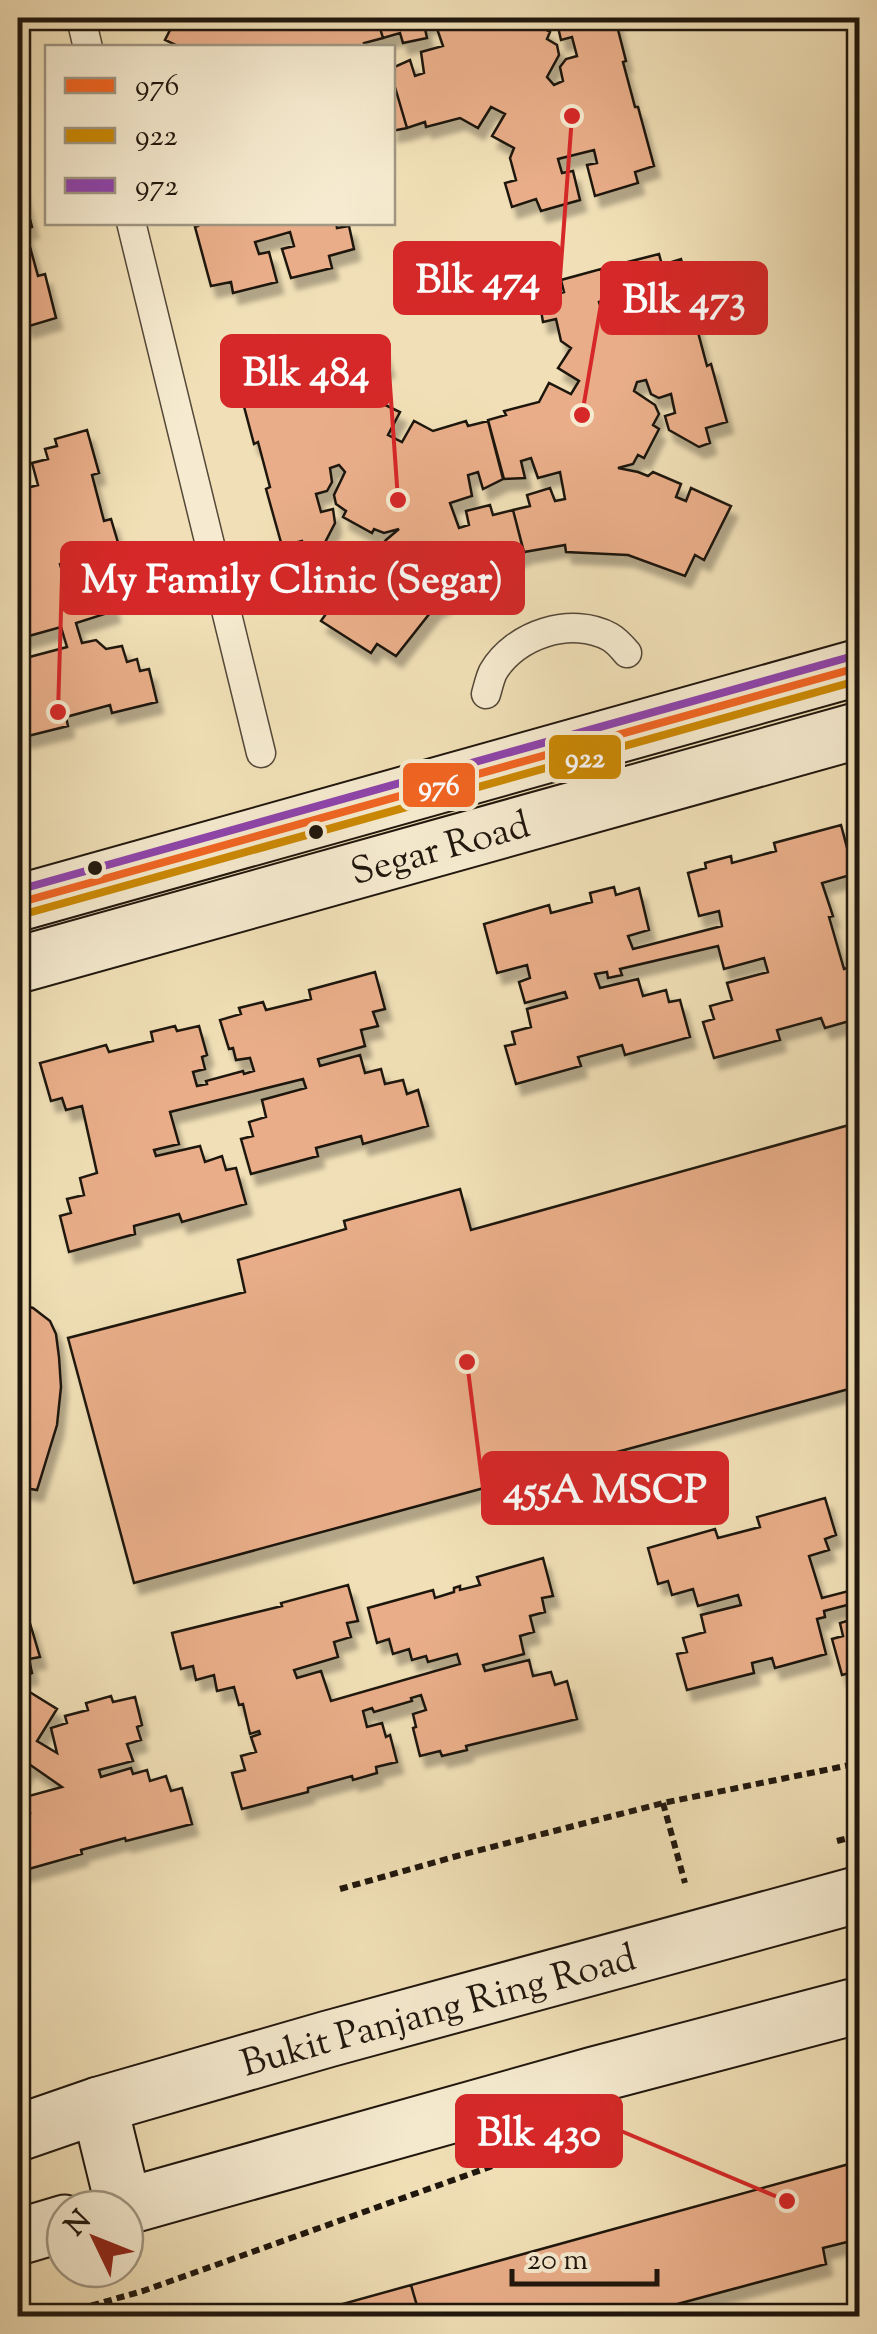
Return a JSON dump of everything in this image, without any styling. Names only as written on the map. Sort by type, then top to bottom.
[{"type":"main road","name":"Segar Road","points":[[18,904],[860,667]]},
{"type":"main road","name":"Segar Road","points":[[18,966],[860,730]]},
{"type":"main road","name":"Bukit Panjang Ring Road","points":[[18,2133],[99,2105],[328,2039],[860,1894]]},
{"type":"main road","points":[[145,2201],[594,2074],[860,2004]]},
{"type":"main road","points":[[99,2105],[116,2189]]},
{"type":"main road","points":[[18,2236],[45,2229]]},
{"type":"lane","points":[[81,18],[87,45]]},
{"type":"lane","points":[[132,225],[260,753]]},
{"type":"lane","points":[[486,694],[493,672],[508,656],[546,632],[568,628],[592,630],[613,638],[628,653]]},
{"type":"path","points":[[340,1889],[663,1803],[860,1762]]},
{"type":"path","points":[[663,1803],[685,1884]]},
{"type":"path","points":[[54,2316],[143,2291],[545,2147]]},
{"type":"building","points":[[176,18],[377,18],[383,38],[365,45],[176,45],[165,40]]},
{"type":"building","points":[[377,18],[525,18],[550,32],[547,39],[557,45],[559,55],[547,77],[554,85],[563,81],[560,67],[566,59],[577,56],[572,37],[561,40],[558,27],[563,18],[615,18],[626,61],[623,62],[654,166],[635,172],[638,183],[595,196],[587,165],[597,163],[594,150],[558,159],[562,173],[573,171],[580,200],[541,211],[536,199],[512,207],[505,183],[516,180],[510,158],[514,148],[492,136],[505,114],[491,107],[478,128],[460,118],[407,128],[395,87],[395,67],[410,60],[415,76],[424,73],[421,52],[443,46],[434,20],[424,24],[427,38],[403,43],[400,33],[383,38]]},
{"type":"building","points":[[395,87],[407,128],[395,130]]},
{"type":"building","points":[[21,185],[32,227],[25,229],[38,276],[45,274],[56,318],[26,327],[24,319],[18,321]]},
{"type":"building","points":[[349,226],[354,249],[329,256],[332,268],[291,278],[282,249],[294,246],[290,232],[255,242],[259,254],[269,252],[277,282],[233,293],[231,282],[211,286],[195,227]]},
{"type":"building","points":[[659,254],[662,265],[681,259],[707,366],[711,364],[727,422],[706,428],[710,443],[699,447],[669,430],[665,416],[675,413],[671,394],[659,398],[651,394],[646,380],[637,382],[634,391],[655,405],[659,414],[653,425],[659,429],[644,458],[638,455],[633,464],[618,468],[648,476],[653,472],[681,484],[676,497],[686,501],[691,488],[731,506],[704,560],[695,555],[685,576],[628,555],[566,552],[565,545],[524,552],[513,510],[530,506],[527,495],[550,488],[555,501],[565,499],[560,472],[538,478],[531,458],[521,461],[525,478],[504,479],[488,420],[506,415],[504,411],[539,402],[549,383],[571,394],[579,381],[558,368],[571,348],[561,341],[556,319],[543,322],[539,299],[564,292],[561,280],[601,269],[610,298],[599,302],[603,315],[639,305],[634,292],[624,295],[616,265]]},
{"type":"building","points":[[352,338],[356,350],[380,343],[388,366],[376,369],[383,391],[379,402],[400,412],[388,435],[402,442],[414,421],[433,431],[466,421],[468,426],[488,421],[503,479],[483,489],[478,472],[468,475],[472,496],[450,503],[459,528],[469,525],[466,511],[490,505],[493,515],[513,510],[524,553],[482,568],[486,575],[434,608],[396,656],[377,644],[371,653],[321,621],[346,585],[357,593],[364,584],[353,576],[371,550],[376,552],[399,529],[384,533],[374,529],[372,533],[343,517],[346,511],[336,504],[334,495],[345,472],[339,465],[330,468],[332,482],[327,491],[316,494],[321,512],[333,509],[335,523],[319,554],[307,556],[302,541],[282,546],[258,442],[254,444],[238,384],[257,378],[254,367],[297,354],[305,384],[295,387],[298,400],[334,390],[330,376],[319,379],[311,350]]},
{"type":"building","points":[[87,430],[99,473],[92,475],[104,521],[111,519],[124,563],[94,572],[91,564],[78,568],[76,559],[60,564],[67,589],[104,578],[114,611],[76,623],[82,643],[96,640],[106,649],[122,646],[127,662],[137,659],[140,671],[149,669],[157,702],[112,713],[110,705],[66,717],[68,726],[24,737],[18,714],[18,660],[67,647],[61,627],[18,639],[18,513],[28,510],[23,489],[38,485],[32,463],[48,459],[45,449],[57,446],[55,439]]},
{"type":"building","points":[[841,825],[854,874],[822,883],[844,969],[860,965],[860,1018],[825,1028],[821,1018],[777,1030],[780,1040],[714,1058],[703,1022],[714,1019],[710,1006],[732,1000],[727,983],[768,972],[764,958],[724,969],[718,946],[620,969],[622,975],[608,978],[607,972],[595,974],[600,988],[638,979],[643,996],[666,990],[669,1002],[680,1000],[690,1037],[625,1055],[622,1045],[578,1057],[581,1066],[516,1084],[505,1046],[515,1044],[512,1032],[531,1027],[527,1009],[567,998],[565,992],[525,1003],[519,982],[530,978],[527,965],[497,973],[484,924],[549,905],[551,913],[592,902],[590,893],[614,887],[616,895],[639,888],[649,930],[628,936],[633,949],[722,926],[719,911],[699,916],[688,873],[706,868],[705,863],[731,856],[732,863],[776,851],[774,843]]},
{"type":"building","points":[[375,972],[385,1009],[373,1012],[378,1026],[361,1030],[365,1046],[318,1059],[320,1066],[360,1055],[365,1073],[381,1069],[385,1084],[403,1080],[407,1094],[418,1090],[428,1126],[363,1144],[361,1136],[316,1148],[318,1156],[251,1174],[241,1139],[253,1136],[249,1122],[266,1117],[262,1100],[306,1088],[303,1079],[170,1112],[179,1144],[154,1150],[156,1156],[200,1146],[205,1162],[222,1156],[226,1170],[236,1168],[246,1204],[182,1222],[179,1214],[134,1226],[135,1234],[69,1252],[60,1216],[71,1213],[67,1199],[84,1195],[80,1178],[97,1173],[82,1106],[66,1110],[62,1098],[51,1101],[40,1063],[106,1045],[109,1052],[153,1041],[151,1032],[175,1026],[177,1031],[199,1026],[207,1055],[202,1057],[205,1069],[193,1072],[197,1086],[243,1071],[244,1074],[254,1071],[250,1058],[236,1060],[220,1020],[241,1014],[239,1008],[263,1002],[266,1010],[311,999],[309,990]]},
{"type":"building","points":[[860,1122],[860,1386],[134,1583],[68,1338],[245,1292],[238,1260],[346,1229],[344,1221],[460,1189],[471,1230]]},
{"type":"building","points":[[18,1304],[33,1308],[50,1321],[59,1357],[57,1425],[37,1490],[18,1487]]},
{"type":"building","points":[[825,1498],[836,1535],[825,1539],[829,1550],[809,1556],[822,1598],[860,1588],[860,1616],[855,1603],[824,1611],[825,1617],[817,1619],[826,1654],[775,1668],[772,1658],[752,1663],[754,1673],[687,1690],[677,1654],[687,1652],[683,1638],[705,1632],[701,1615],[741,1605],[738,1595],[698,1606],[693,1589],[672,1595],[668,1581],[658,1584],[648,1548],[715,1529],[718,1538],[760,1527],[757,1517]]},
{"type":"building","points":[[543,1558],[553,1596],[542,1598],[545,1612],[530,1616],[534,1632],[520,1636],[524,1654],[483,1665],[485,1671],[529,1660],[533,1676],[551,1672],[555,1685],[567,1681],[577,1719],[466,1746],[467,1750],[442,1756],[440,1751],[420,1756],[413,1714],[426,1710],[421,1695],[374,1712],[372,1708],[363,1711],[367,1727],[382,1723],[386,1737],[390,1735],[397,1762],[376,1767],[377,1773],[353,1780],[352,1776],[242,1809],[232,1773],[245,1770],[241,1756],[256,1752],[251,1737],[259,1731],[250,1734],[243,1704],[239,1705],[234,1687],[217,1691],[214,1675],[196,1680],[193,1666],[181,1669],[172,1633],[348,1585],[358,1621],[347,1623],[351,1637],[334,1642],[338,1657],[294,1670],[297,1678],[321,1671],[331,1701],[460,1664],[457,1654],[428,1662],[426,1656],[412,1660],[409,1649],[393,1654],[389,1639],[377,1643],[368,1608],[433,1590],[435,1598],[460,1586],[460,1590],[480,1585],[477,1577]]},
{"type":"building","points":[[860,1617],[860,1670],[842,1675],[832,1639],[843,1636],[840,1623]]},
{"type":"building","points":[[29,1620],[40,1657],[29,1659],[32,1673],[18,1677],[18,1623]]},
{"type":"building","points":[[28,1691],[57,1709],[37,1741],[57,1753],[51,1728],[67,1723],[65,1716],[88,1710],[86,1703],[111,1696],[113,1702],[135,1697],[142,1725],[137,1727],[141,1740],[127,1744],[133,1761],[99,1770],[101,1777],[131,1768],[133,1774],[147,1770],[150,1781],[166,1776],[171,1791],[182,1788],[192,1824],[81,1850],[82,1854],[18,1872],[18,1817],[30,1813],[25,1797],[62,1787],[29,1764],[18,1783],[18,1706]]},
{"type":"building","points":[[860,2161],[860,2276],[851,2241],[823,2248],[826,2264],[633,2316],[420,2316],[411,2285]]},
{"type":"building","points":[[411,2285],[420,2316],[331,2316],[328,2308]]},
{"type":"transit line","name":"972","points":[[18,890],[857,655]]},
{"type":"transit line","name":"976","points":[[18,903],[860,667]]},
{"type":"transit line","name":"922","points":[[21,915],[860,680]]},
{"type":"place","name":"Blk 474","points":[[572,116]]},
{"type":"place","name":"Blk 473","points":[[582,415]]},
{"type":"place","name":"Blk 484","points":[[398,500]]},
{"type":"place","name":"My Family Clinic (Segar)","points":[[58,712]]},
{"type":"place","name":"455A MSCP","points":[[467,1362]]},
{"type":"place","name":"Blk 430","points":[[787,2201]]}]
